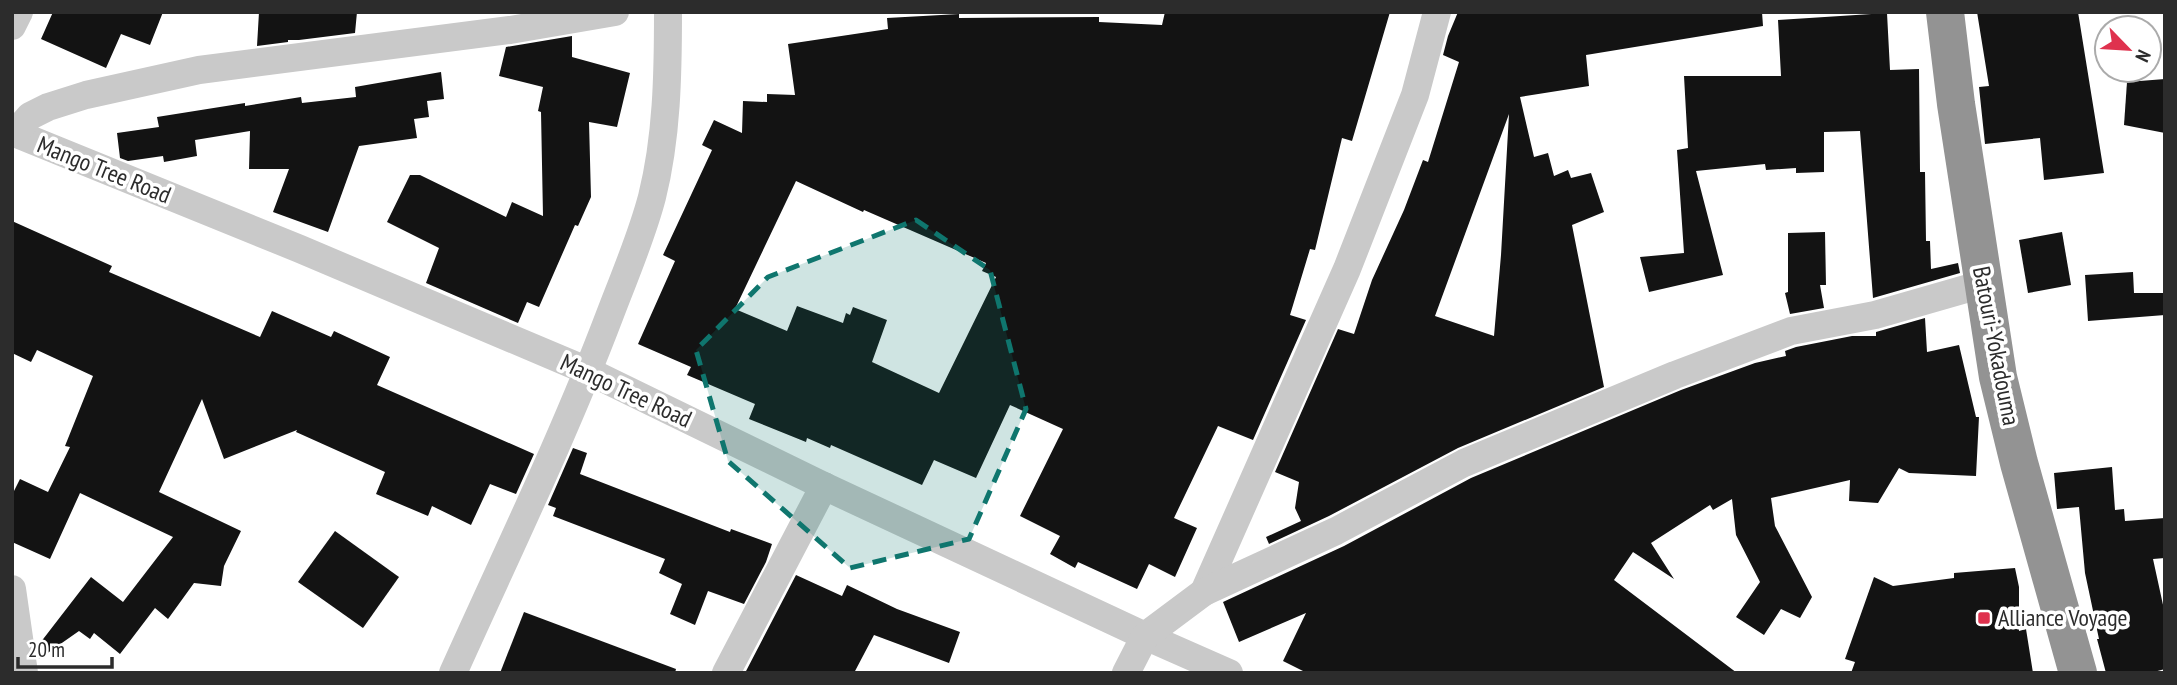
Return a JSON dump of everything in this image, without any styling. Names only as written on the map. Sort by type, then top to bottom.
[{"type":"highway","name":"Batouri-Yokadouma","points":[[1945,12],[1956,104],[1998,377],[2019,463],[2078,673]]},
{"type":"street","points":[[12,26],[19,12]]},
{"type":"street","points":[[13,133],[30,116],[48,107],[86,95],[199,70],[510,30],[615,12]]},
{"type":"street","points":[[453,673],[588,371],[640,241],[652,195],[667,83],[668,12]]},
{"type":"street","points":[[1204,592],[1358,243],[1415,95],[1437,12]]},
{"type":"street","name":"Mango Tree Road","points":[[13,133],[300,249],[588,371],[824,486],[1229,673]]},
{"type":"street","points":[[1126,673],[1145,636],[1204,592],[1336,531],[1464,463],[1675,374],[1791,331],[1875,314],[1983,284]]},
{"type":"street","points":[[726,673],[824,486]]},
{"type":"street","points":[[12,589],[24,673]]},
{"type":"highlighted area","points":[[916,220],[990,270],[1026,409],[969,539],[850,568],[728,461],[696,350],[768,277]]},
{"type":"building","points":[[53,12],[163,12],[150,45],[121,34],[106,68],[41,39]]},
{"type":"building","points":[[259,12],[357,12],[355,33],[257,46]]},
{"type":"building","points":[[1165,12],[1390,12],[1352,141],[1342,138],[1315,250],[1310,249],[1290,315],[1306,320],[1253,440],[1218,426],[1174,518],[1197,528],[1175,577],[1149,564],[1137,589],[1078,562],[1075,568],[1050,554],[1060,536],[1020,516],[1063,429],[1010,405],[976,478],[934,460],[922,485],[831,445],[830,448],[807,438],[806,442],[749,419],[755,404],[687,375],[691,367],[638,344],[675,261],[663,255],[712,150],[702,145],[714,120],[742,133],[743,101],[767,102],[767,94],[795,95],[788,44],[888,29],[887,18],[959,14],[959,18],[1099,17],[1099,22],[1162,25]],"holes":[[[796,181],[863,212],[864,210],[986,263],[982,271],[996,277],[939,393],[872,362],[887,320],[853,307],[850,315],[846,313],[843,323],[797,306],[787,331],[735,309]]]},
{"type":"building","points":[[1458,12],[1762,12],[1763,26],[1586,55],[1589,86],[1520,97],[1534,157],[1548,153],[1554,176],[1568,170],[1571,178],[1591,173],[1604,212],[1572,225],[1604,387],[1458,448],[1329,516],[1269,544],[1266,537],[1301,521],[1295,508],[1299,482],[1275,472],[1338,329],[1354,334],[1372,280],[1423,160],[1428,162],[1459,62],[1443,55]],"holes":[[[1509,114],[1494,336],[1435,316]]]},
{"type":"building","points":[[1977,12],[2078,12],[2104,173],[2044,180],[2040,138],[1985,144],[1979,87],[1989,86]]},
{"type":"building","points":[[1887,13],[1890,70],[1919,69],[1920,172],[1925,172],[1926,241],[1930,241],[1931,269],[1958,263],[1960,273],[1873,298],[1860,131],[1824,132],[1824,172],[1796,173],[1796,168],[1766,170],[1765,164],[1696,171],[1723,275],[1649,292],[1640,257],[1684,253],[1677,150],[1688,148],[1684,76],[1781,76],[1778,20]]},
{"type":"building","points":[[572,36],[572,57],[630,73],[617,127],[589,122],[591,197],[578,226],[575,225],[539,307],[527,302],[518,323],[426,283],[439,248],[387,222],[410,175],[420,175],[506,217],[512,202],[543,216],[541,112],[538,111],[543,87],[499,76],[506,47]]},
{"type":"building","points":[[441,72],[444,99],[427,101],[429,117],[414,119],[417,138],[359,146],[328,232],[273,212],[289,169],[249,169],[250,131],[195,140],[197,156],[164,162],[163,156],[128,161],[120,158],[117,133],[159,127],[157,117],[301,97],[302,103],[356,97],[355,87]]},
{"type":"building","points":[[2163,79],[2165,133],[2124,125],[2127,84],[2163,84]]},
{"type":"building","points":[[12,221],[112,266],[109,272],[260,337],[272,311],[331,337],[334,331],[390,357],[377,385],[534,454],[516,494],[490,484],[471,525],[432,506],[428,516],[376,494],[385,472],[296,432],[297,430],[224,459],[202,399],[159,492],[241,531],[224,566],[221,586],[194,583],[168,619],[155,608],[120,654],[94,633],[90,639],[79,631],[39,659],[37,647],[91,577],[123,602],[173,537],[80,493],[50,559],[12,542],[12,495],[20,479],[48,492],[70,447],[65,446],[93,376],[37,350],[31,362],[12,353]]},
{"type":"building","points":[[1825,232],[1826,285],[1820,285],[1824,308],[1790,314],[1785,293],[1788,292],[1788,233]]},
{"type":"building","points":[[2062,232],[2071,285],[2028,293],[2019,240]]},
{"type":"building","points":[[2133,272],[2134,293],[2165,293],[2165,315],[2088,321],[2085,275]]},
{"type":"building","points":[[1925,318],[1927,352],[1959,345],[1976,417],[1979,417],[1976,476],[1909,473],[1899,468],[1878,503],[1849,501],[1850,480],[1771,498],[1775,526],[1812,597],[1800,618],[1781,609],[1764,635],[1736,617],[1760,582],[1736,535],[1732,499],[1713,510],[1710,505],[1651,543],[1674,579],[1633,552],[1614,580],[1737,673],[1307,673],[1283,661],[1306,613],[1239,642],[1223,602],[1344,546],[1471,478],[1681,390],[1755,363],[1786,356],[1785,351],[1796,347],[1852,336],[1876,336],[1876,332]]},
{"type":"building","points":[[573,448],[587,453],[580,474],[730,532],[731,529],[772,544],[766,562],[744,604],[708,591],[695,625],[670,614],[682,584],[659,573],[665,559],[553,516],[556,508],[548,505]]},
{"type":"building","points":[[2112,467],[2115,510],[2124,509],[2125,521],[2165,518],[2165,558],[2153,559],[2165,614],[2165,669],[2150,673],[2106,673],[2085,573],[2079,507],[2057,509],[2054,473]]},
{"type":"building","points":[[335,531],[399,577],[363,628],[298,582]]},
{"type":"building","points":[[2015,568],[2019,587],[2019,631],[2026,629],[2033,673],[1851,673],[1855,662],[1845,659],[1874,577],[1893,586],[1954,578],[1954,573]]},
{"type":"building","points":[[796,575],[842,596],[847,585],[897,609],[960,632],[949,663],[874,635],[854,673],[745,673]]},
{"type":"building","points":[[524,612],[676,669],[675,673],[500,673]]},
{"type":"place","name":"Alliance Voyage","points":[[1984,618]]}]
